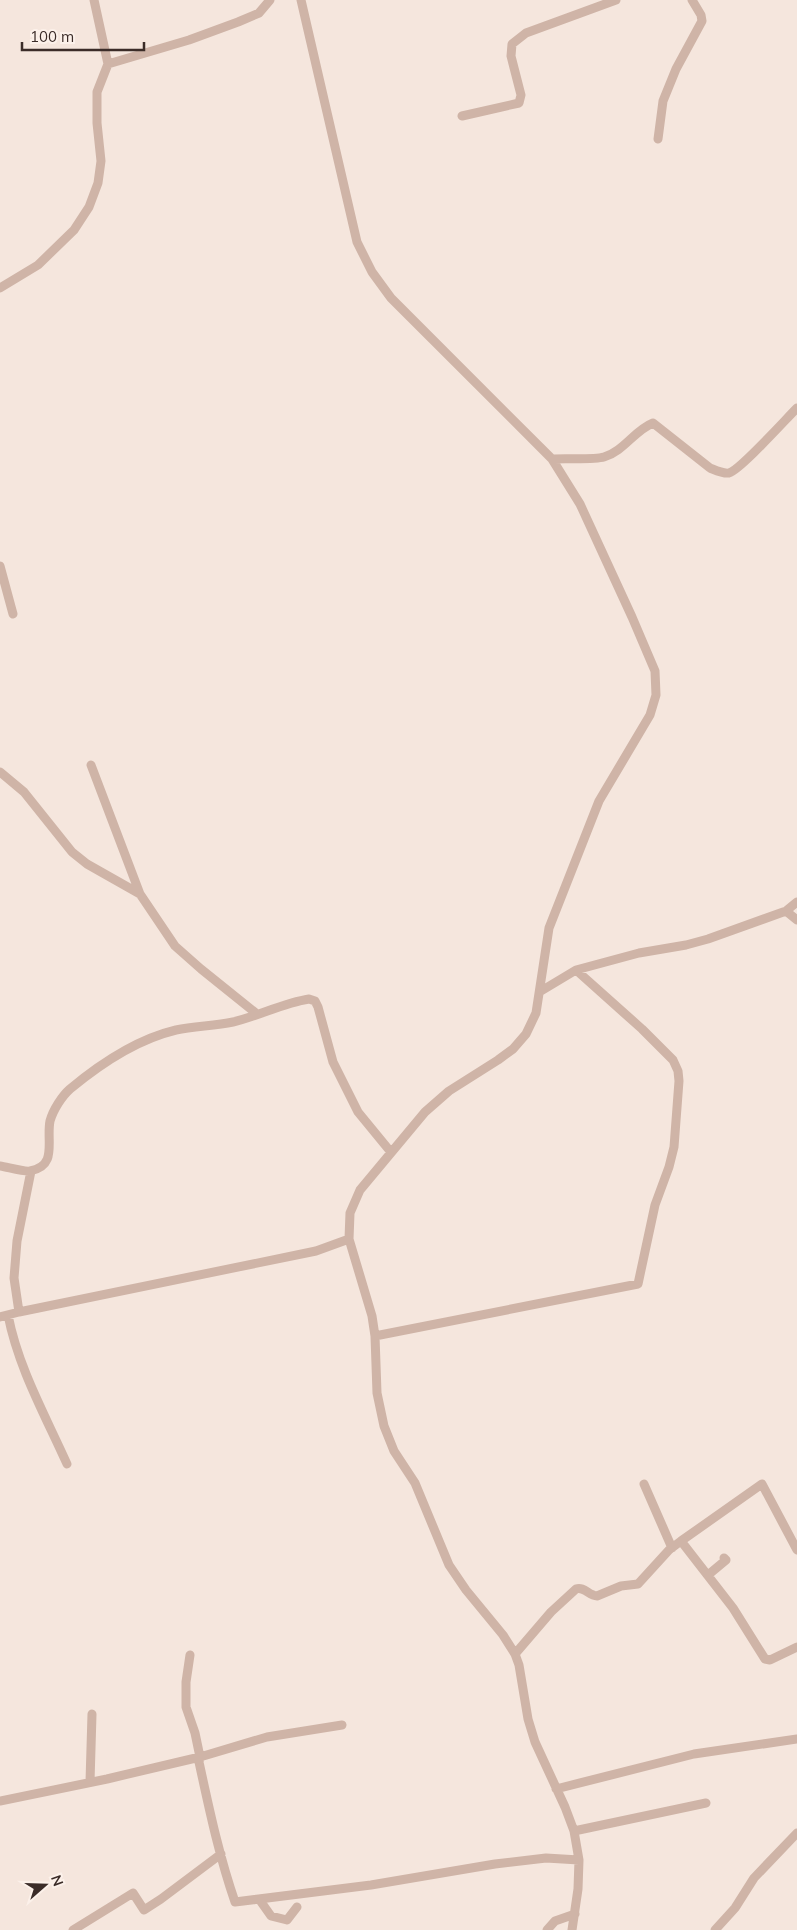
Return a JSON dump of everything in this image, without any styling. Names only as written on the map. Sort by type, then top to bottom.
[{"type":"street","points":[[0,288],[38,265],[74,230],[88,207],[98,183],[101,160],[97,123],[97,92],[108,64],[94,0]]},
{"type":"street","points":[[108,64],[189,40],[238,22],[259,13],[270,0]]},
{"type":"street","points":[[301,0],[357,242],[372,272],[391,298],[552,459],[580,504],[655,671],[656,695],[650,716],[599,801],[549,928],[541,991],[536,1014],[526,1034],[513,1049],[449,1091],[424,1112],[360,1190],[350,1213],[349,1239],[372,1316],[375,1336],[377,1393],[384,1426],[394,1451],[415,1483],[450,1564],[466,1590],[504,1635],[515,1654],[519,1665],[532,1733],[574,1831],[579,1860],[572,1930]]},
{"type":"street","points":[[462,116],[518,103],[521,95],[511,56],[512,44],[526,34],[616,0]]},
{"type":"street","points":[[658,139],[666,93],[676,69],[702,21],[692,0]]},
{"type":"street","points":[[552,459],[604,457],[621,447],[644,426],[653,422],[710,468],[719,472],[729,473],[741,464],[797,408]]},
{"type":"street","points":[[0,566],[13,614]]},
{"type":"street","points":[[91,765],[140,894],[175,946],[200,969],[257,1014]]},
{"type":"street","points":[[0,772],[24,792],[72,852],[87,864],[140,894]]},
{"type":"street","points":[[541,991],[576,970],[639,953],[686,945],[708,939],[786,911],[797,902]]},
{"type":"street","points":[[786,911],[797,920]]},
{"type":"street","points":[[375,1336],[638,1284],[655,1205],[674,1148],[679,1081],[678,1071],[673,1060],[642,1029],[576,970]]},
{"type":"street","points":[[0,1166],[31,1171],[42,1166],[49,1156],[50,1121],[54,1111],[69,1090],[114,1058],[145,1040],[176,1030],[233,1022],[310,999],[315,1001],[318,1006],[332,1062],[358,1112],[390,1152]]},
{"type":"street","points":[[19,1312],[14,1278],[17,1241],[31,1171]]},
{"type":"street","points":[[67,1464],[20,1360],[4,1316],[316,1251],[349,1239]]},
{"type":"street","points":[[644,1484],[672,1548]]},
{"type":"street","points":[[515,1654],[552,1612],[576,1589],[582,1588],[593,1596],[597,1596],[621,1586],[638,1584],[672,1548],[762,1484],[797,1550]]},
{"type":"street","points":[[681,1541],[733,1608],[765,1659],[770,1660],[797,1647]]},
{"type":"street","points":[[708,1575],[726,1560],[724,1558]]},
{"type":"street","points":[[190,1655],[186,1682],[186,1707],[195,1733],[201,1770],[221,1854],[235,1902],[372,1884],[495,1864],[546,1858],[579,1860]]},
{"type":"street","points":[[90,1782],[92,1714]]},
{"type":"street","points":[[0,1801],[200,1757],[267,1737],[342,1725]]},
{"type":"street","points":[[556,1789],[694,1754],[797,1739]]},
{"type":"street","points":[[574,1831],[706,1803]]},
{"type":"street","points":[[715,1930],[736,1908],[754,1878],[797,1833]]},
{"type":"street","points":[[73,1930],[133,1893],[144,1910],[221,1854]]},
{"type":"street","points":[[259,1899],[271,1916],[287,1920],[297,1907]]},
{"type":"street","points":[[547,1930],[556,1922],[575,1914]]}]
